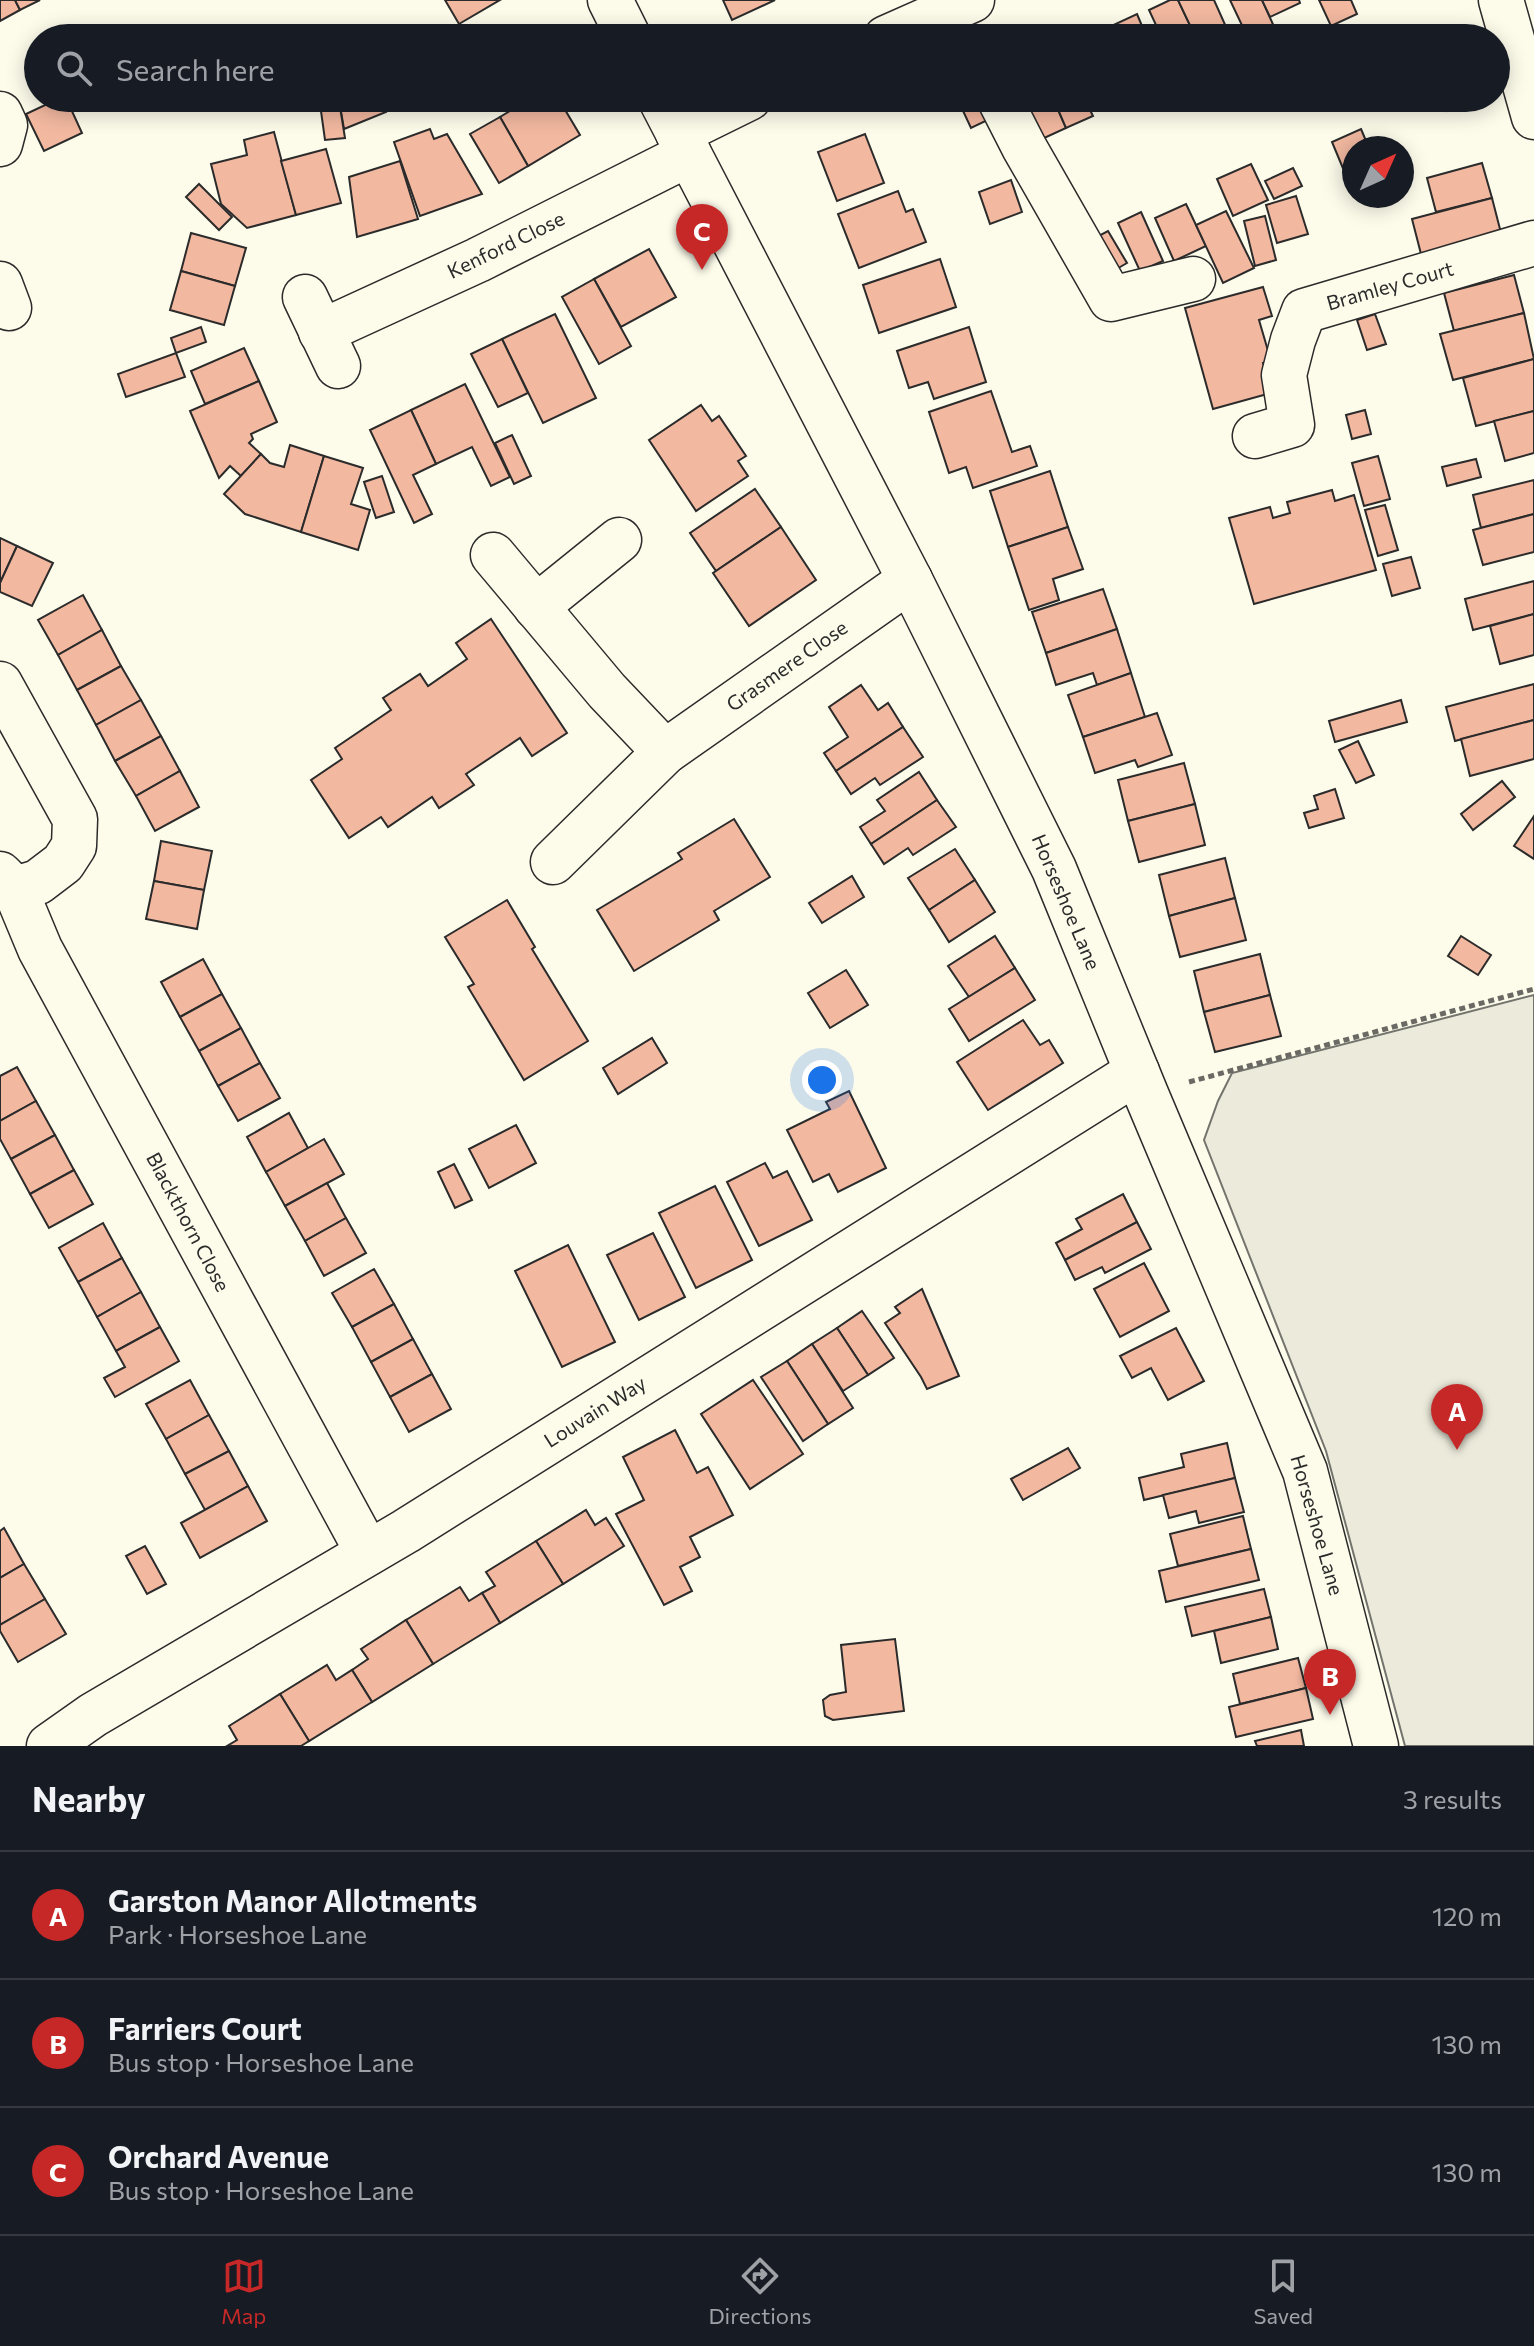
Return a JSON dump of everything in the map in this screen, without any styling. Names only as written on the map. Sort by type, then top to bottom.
[{"type":"street","points":[[610,0],[622,24]]},
{"type":"street","points":[[1501,0],[1508,24]]},
{"type":"street","points":[[934,24],[965,15]]},
{"type":"street","points":[[1510,32],[1534,117]]},
{"type":"street","name":"Kenford Close","points":[[321,332],[478,260],[675,129],[716,112]]},
{"type":"street","points":[[1006,112],[1111,299],[1193,279]]},
{"type":"street","points":[[0,114],[5,125],[0,144]]},
{"type":"street","name":"Horseshoe Lane","points":[[675,129],[910,580],[1054,869],[1305,1471],[1376,1746]]},
{"type":"street","name":"Bramley Court","points":[[1255,436],[1292,425],[1284,375],[1304,311],[1534,243]]},
{"type":"street","points":[[536,607],[619,540]]},
{"type":"street","points":[[493,555],[607,691],[665,752]]},
{"type":"street","name":"Grasmere Close","points":[[553,862],[665,752],[910,580]]},
{"type":"street","name":"Blackthorn Close","points":[[0,684],[75,819],[74,846],[63,863],[38,882],[8,882],[40,949],[368,1553]]},
{"type":"street","name":"Louvain Way","points":[[49,1746],[93,1715],[420,1523],[1141,1083]]},
{"type":"path","points":[[1141,1083],[1534,989]]},
{"type":"shaded area","points":[[1534,995],[1534,1746],[1405,1746],[1326,1451],[1204,1140],[1232,1073]]},
{"type":"building","points":[[0,0],[15,0],[20,10],[0,21]]},
{"type":"building","points":[[15,0],[40,0],[20,10]]},
{"type":"building","points":[[445,0],[500,0],[459,24]]},
{"type":"building","points":[[723,0],[775,0],[732,20]]},
{"type":"building","points":[[1170,0],[1178,0],[1189,24],[1156,24],[1149,10]]},
{"type":"building","points":[[1178,0],[1214,0],[1225,24],[1189,24]]},
{"type":"building","points":[[1230,0],[1262,0],[1273,24],[1241,24]]},
{"type":"building","points":[[1262,0],[1299,0],[1300,3],[1270,17]]},
{"type":"building","points":[[1319,0],[1351,0],[1357,14],[1330,24]]},
{"type":"building","points":[[1137,14],[1141,24],[1116,24]]},
{"type":"building","points":[[72,112],[82,133],[44,151],[26,114]]},
{"type":"building","points":[[321,112],[341,112],[345,138],[325,140]]},
{"type":"building","points":[[341,112],[386,112],[344,129]]},
{"type":"building","points":[[508,112],[566,112],[580,135],[528,166],[500,117]]},
{"type":"building","points":[[964,112],[997,112],[998,115],[971,128]]},
{"type":"building","points":[[1021,112],[1059,112],[1066,128],[1042,139]]},
{"type":"building","points":[[1059,112],[1091,112],[1093,116],[1066,128]]},
{"type":"building","points":[[500,117],[528,166],[499,183],[470,134]]},
{"type":"building","points":[[430,129],[434,139],[447,134],[482,194],[420,216],[394,142]]},
{"type":"building","points":[[1361,129],[1364,136],[1345,136]]},
{"type":"building","points":[[274,132],[296,215],[247,228],[221,204],[211,164],[247,155],[244,140]]},
{"type":"building","points":[[865,134],[884,183],[837,201],[818,152]]},
{"type":"building","points":[[1342,138],[1342,166],[1332,142]]},
{"type":"building","points":[[326,149],[341,203],[296,215],[281,161]]},
{"type":"building","points":[[400,161],[418,219],[357,237],[349,177]]},
{"type":"building","points":[[1482,163],[1492,198],[1436,212],[1427,178]]},
{"type":"building","points":[[1251,164],[1268,200],[1233,216],[1217,179]]},
{"type":"building","points":[[1293,168],[1302,186],[1274,199],[1265,181]]},
{"type":"building","points":[[1011,180],[1022,212],[990,224],[979,192]]},
{"type":"building","points":[[199,184],[232,217],[219,230],[186,197]]},
{"type":"building","points":[[898,191],[906,212],[913,209],[926,242],[859,268],[838,214]]},
{"type":"building","points":[[1296,196],[1308,234],[1277,243],[1266,205]]},
{"type":"building","points":[[1492,198],[1501,233],[1421,254],[1412,219]]},
{"type":"building","points":[[1186,204],[1206,246],[1174,261],[1155,218]]},
{"type":"building","points":[[1226,211],[1254,268],[1223,283],[1196,225]]},
{"type":"building","points":[[1141,212],[1163,261],[1140,271],[1118,223]]},
{"type":"building","points":[[1265,216],[1276,260],[1255,266],[1244,221]]},
{"type":"building","points":[[1108,231],[1127,263],[1108,274],[1089,241]]},
{"type":"building","points":[[191,233],[246,248],[235,286],[181,271]]},
{"type":"building","points":[[649,249],[676,297],[621,327],[594,279]]},
{"type":"building","points":[[940,259],[956,307],[879,333],[863,285]]},
{"type":"building","points":[[181,271],[235,286],[224,325],[170,310]]},
{"type":"building","points":[[1514,275],[1524,313],[1454,331],[1444,293]]},
{"type":"building","points":[[594,279],[631,346],[599,364],[562,297]]},
{"type":"building","points":[[1263,287],[1272,316],[1259,320],[1271,361],[1263,363],[1271,393],[1213,409],[1185,308]]},
{"type":"building","points":[[1524,313],[1534,359],[1453,380],[1440,334]]},
{"type":"building","points":[[555,314],[596,398],[543,423],[502,339]]},
{"type":"building","points":[[1375,314],[1386,344],[1367,350],[1357,320]]},
{"type":"building","points":[[201,327],[206,342],[176,353],[171,338]]},
{"type":"building","points":[[969,327],[986,382],[934,399],[928,382],[909,388],[897,351]]},
{"type":"building","points":[[502,339],[528,393],[498,407],[471,354]]},
{"type":"building","points":[[244,348],[259,381],[205,404],[191,371]]},
{"type":"building","points":[[176,353],[185,377],[126,397],[118,374]]},
{"type":"building","points":[[1534,359],[1534,411],[1476,426],[1463,378]]},
{"type":"building","points":[[259,381],[277,422],[251,434],[253,439],[249,443],[261,454],[241,476],[230,466],[219,478],[190,411]]},
{"type":"building","points":[[465,384],[510,477],[491,486],[472,447],[436,464],[411,410]]},
{"type":"building","points":[[991,391],[1012,452],[1030,446],[1037,466],[973,488],[966,467],[949,473],[929,412]]},
{"type":"building","points":[[701,405],[712,421],[719,416],[746,456],[738,461],[748,476],[696,511],[649,440]]},
{"type":"building","points":[[411,410],[436,464],[413,475],[432,514],[414,523],[370,430]]},
{"type":"building","points":[[1365,410],[1371,434],[1352,439],[1346,415]]},
{"type":"building","points":[[1534,411],[1534,453],[1505,461],[1494,421]]},
{"type":"building","points":[[512,435],[531,476],[514,484],[495,443]]},
{"type":"building","points":[[290,445],[324,456],[301,532],[245,514],[224,494],[261,454],[270,463],[284,467]]},
{"type":"building","points":[[324,456],[363,468],[351,504],[370,510],[358,550],[301,532]]},
{"type":"building","points":[[1378,456],[1390,499],[1364,506],[1352,463]]},
{"type":"building","points":[[1476,459],[1481,477],[1447,486],[1442,467]]},
{"type":"building","points":[[1050,471],[1068,527],[1008,547],[990,491]]},
{"type":"building","points":[[382,476],[394,512],[376,518],[364,482]]},
{"type":"building","points":[[1534,480],[1534,514],[1481,528],[1473,495]]},
{"type":"building","points":[[755,489],[781,527],[716,571],[690,533]]},
{"type":"building","points":[[1332,490],[1335,501],[1354,495],[1376,570],[1254,604],[1229,518],[1270,507],[1273,518],[1290,513],[1287,502]]},
{"type":"building","points":[[1385,505],[1398,550],[1378,556],[1365,510]]},
{"type":"building","points":[[1534,514],[1534,552],[1483,565],[1473,530]]},
{"type":"building","points":[[781,527],[816,580],[749,626],[713,573]]},
{"type":"building","points":[[1068,527],[1083,569],[1053,579],[1059,600],[1029,610],[1008,547]]},
{"type":"building","points":[[0,538],[17,546],[0,583]]},
{"type":"building","points":[[17,546],[53,563],[32,606],[0,592],[0,583]]},
{"type":"building","points":[[1411,557],[1420,588],[1392,596],[1383,564]]},
{"type":"building","points":[[1534,581],[1534,614],[1473,630],[1465,599]]},
{"type":"building","points":[[1103,589],[1117,629],[1046,653],[1032,612]]},
{"type":"building","points":[[83,595],[102,630],[58,655],[38,620]]},
{"type":"building","points":[[1534,614],[1534,655],[1500,664],[1490,626]]},
{"type":"building","points":[[491,619],[567,733],[532,756],[520,738],[466,774],[474,785],[439,808],[432,797],[388,827],[381,817],[349,838],[311,780],[342,759],[335,748],[391,710],[383,698],[420,674],[428,686],[467,659],[456,643]]},
{"type":"building","points":[[1117,629],[1131,673],[1097,685],[1093,673],[1056,685],[1046,653]]},
{"type":"building","points":[[102,630],[121,666],[77,690],[58,655]]},
{"type":"building","points":[[121,666],[141,700],[96,725],[77,690]]},
{"type":"building","points":[[1131,673],[1145,717],[1083,737],[1068,695]]},
{"type":"building","points":[[1534,684],[1534,720],[1455,741],[1446,707]]},
{"type":"building","points":[[861,685],[878,710],[888,703],[903,727],[836,771],[824,753],[848,737],[829,707]]},
{"type":"building","points":[[141,700],[161,736],[115,761],[96,725]]},
{"type":"building","points":[[1401,700],[1407,722],[1335,742],[1329,721]]},
{"type":"building","points":[[1157,713],[1172,755],[1138,767],[1135,760],[1095,773],[1083,737]]},
{"type":"building","points":[[1534,720],[1534,759],[1470,776],[1461,739]]},
{"type":"building","points":[[903,727],[923,757],[880,785],[875,778],[851,794],[836,771]]},
{"type":"building","points":[[161,736],[180,771],[136,796],[115,761]]},
{"type":"building","points":[[1358,741],[1374,775],[1356,783],[1339,750]]},
{"type":"building","points":[[1184,763],[1195,804],[1128,821],[1118,780]]},
{"type":"building","points":[[180,771],[199,807],[155,831],[136,796]]},
{"type":"building","points":[[919,772],[937,800],[871,844],[860,827],[885,811],[877,800]]},
{"type":"building","points":[[1502,781],[1515,797],[1473,830],[1461,814]]},
{"type":"building","points":[[1335,789],[1344,818],[1309,828],[1304,813],[1318,809],[1314,796]]},
{"type":"building","points":[[937,800],[956,827],[913,855],[908,848],[884,864],[871,844]]},
{"type":"building","points":[[1195,804],[1205,845],[1139,862],[1128,821]]},
{"type":"building","points":[[1534,816],[1534,859],[1514,846]]},
{"type":"building","points":[[734,819],[770,877],[714,911],[719,920],[634,971],[597,910],[682,859],[678,853]]},
{"type":"building","points":[[161,841],[212,851],[204,890],[154,881]]},
{"type":"building","points":[[955,849],[975,880],[929,910],[908,878]]},
{"type":"building","points":[[1225,858],[1235,898],[1169,916],[1159,875]]},
{"type":"building","points":[[852,876],[864,897],[822,923],[809,903]]},
{"type":"building","points":[[975,880],[995,912],[949,942],[929,910]]},
{"type":"building","points":[[154,881],[204,890],[197,929],[146,919]]},
{"type":"building","points":[[1235,898],[1246,940],[1180,957],[1169,916]]},
{"type":"building","points":[[507,900],[535,947],[532,949],[588,1041],[524,1080],[468,987],[474,984],[445,937]]},
{"type":"building","points":[[995,936],[1015,968],[969,997],[948,966]]},
{"type":"building","points":[[1461,936],[1491,955],[1478,975],[1448,956]]},
{"type":"building","points":[[1260,954],[1270,995],[1204,1012],[1194,971]]},
{"type":"building","points":[[203,959],[222,994],[180,1017],[161,982]]},
{"type":"building","points":[[1015,968],[1035,1000],[969,1041],[949,1009]]},
{"type":"building","points":[[846,970],[868,1005],[830,1028],[808,993]]},
{"type":"building","points":[[222,994],[241,1028],[199,1051],[180,1017]]},
{"type":"building","points":[[1270,995],[1281,1036],[1215,1052],[1204,1012]]},
{"type":"building","points":[[1023,1020],[1040,1045],[1049,1040],[1063,1063],[988,1110],[957,1062]]},
{"type":"building","points":[[241,1028],[260,1063],[218,1086],[199,1051]]},
{"type":"building","points":[[652,1038],[667,1063],[618,1094],[603,1068]]},
{"type":"building","points":[[260,1063],[280,1098],[238,1121],[218,1086]]},
{"type":"building","points":[[17,1067],[36,1101],[0,1121],[0,1076]]},
{"type":"building","points":[[849,1091],[886,1168],[838,1192],[829,1174],[813,1182],[787,1130],[830,1109],[826,1102]]},
{"type":"building","points":[[36,1101],[55,1135],[11,1159],[0,1139],[0,1121]]},
{"type":"building","points":[[289,1113],[308,1148],[266,1172],[247,1137]]},
{"type":"building","points":[[516,1125],[536,1163],[489,1188],[469,1149]]},
{"type":"building","points":[[55,1135],[74,1170],[30,1194],[11,1159]]},
{"type":"building","points":[[324,1139],[344,1174],[285,1206],[266,1172]]},
{"type":"building","points":[[765,1163],[773,1178],[787,1171],[812,1220],[759,1246],[727,1182]]},
{"type":"building","points":[[454,1164],[472,1200],[455,1208],[438,1172]]},
{"type":"building","points":[[74,1170],[93,1204],[49,1228],[30,1194]]},
{"type":"building","points":[[327,1183],[346,1218],[305,1241],[285,1206]]},
{"type":"building","points":[[715,1186],[752,1260],[696,1288],[659,1213]]},
{"type":"building","points":[[1123,1194],[1137,1222],[1065,1260],[1056,1243],[1082,1229],[1076,1219]]},
{"type":"building","points":[[346,1218],[366,1253],[324,1276],[305,1241]]},
{"type":"building","points":[[1137,1222],[1151,1249],[1105,1273],[1102,1267],[1075,1280],[1065,1260]]},
{"type":"building","points":[[103,1223],[122,1258],[78,1282],[59,1248]]},
{"type":"building","points":[[653,1233],[685,1297],[639,1320],[607,1255]]},
{"type":"building","points":[[568,1245],[615,1342],[562,1367],[515,1271]]},
{"type":"building","points":[[122,1258],[141,1292],[97,1317],[78,1282]]},
{"type":"building","points":[[1144,1263],[1169,1311],[1120,1337],[1094,1289]]},
{"type":"building","points":[[374,1269],[394,1304],[352,1327],[332,1293]]},
{"type":"building","points":[[922,1289],[959,1376],[927,1389],[885,1323],[900,1313],[895,1307]]},
{"type":"building","points":[[141,1292],[160,1327],[116,1351],[97,1317]]},
{"type":"building","points":[[394,1304],[413,1339],[371,1362],[352,1327]]},
{"type":"building","points":[[862,1311],[894,1358],[868,1375],[837,1328]]},
{"type":"building","points":[[160,1327],[179,1361],[115,1397],[104,1378],[125,1367],[116,1351]]},
{"type":"building","points":[[837,1328],[868,1375],[843,1391],[812,1344]]},
{"type":"building","points":[[1176,1328],[1204,1381],[1168,1400],[1151,1368],[1132,1378],[1120,1356]]},
{"type":"building","points":[[413,1339],[432,1374],[390,1397],[371,1362]]},
{"type":"building","points":[[812,1344],[853,1408],[828,1424],[787,1361]]},
{"type":"building","points":[[787,1361],[828,1424],[803,1441],[761,1377]]},
{"type":"building","points":[[432,1374],[451,1409],[409,1432],[390,1397]]},
{"type":"building","points":[[190,1380],[209,1415],[166,1439],[146,1404]]},
{"type":"building","points":[[753,1380],[803,1454],[750,1489],[701,1414]]},
{"type":"building","points":[[209,1415],[229,1451],[185,1474],[166,1439]]},
{"type":"building","points":[[675,1430],[697,1473],[708,1467],[733,1515],[690,1537],[700,1557],[680,1567],[692,1591],[664,1605],[616,1514],[644,1500],[623,1457]]},
{"type":"building","points":[[1227,1443],[1235,1478],[1144,1500],[1139,1478],[1184,1467],[1181,1454]]},
{"type":"building","points":[[1068,1448],[1080,1468],[1023,1500],[1011,1479]]},
{"type":"building","points":[[229,1451],[248,1486],[205,1510],[185,1474]]},
{"type":"building","points":[[1235,1478],[1244,1512],[1199,1523],[1196,1511],[1169,1518],[1163,1495]]},
{"type":"building","points":[[248,1486],[267,1521],[200,1558],[181,1523]]},
{"type":"building","points":[[586,1510],[595,1525],[606,1518],[624,1546],[563,1584],[536,1541]]},
{"type":"building","points":[[1243,1516],[1251,1549],[1178,1566],[1170,1534]]},
{"type":"building","points":[[4,1528],[24,1564],[0,1578],[0,1531]]},
{"type":"building","points":[[536,1541],[563,1584],[500,1623],[482,1593],[495,1586],[486,1572]]},
{"type":"building","points":[[145,1546],[166,1584],[147,1594],[126,1556]]},
{"type":"building","points":[[1251,1549],[1259,1580],[1166,1602],[1159,1571]]},
{"type":"building","points":[[24,1564],[45,1599],[0,1625],[0,1578]]},
{"type":"building","points":[[460,1587],[469,1601],[482,1593],[500,1623],[433,1664],[406,1620]]},
{"type":"building","points":[[1264,1589],[1271,1617],[1192,1636],[1185,1607]]},
{"type":"building","points":[[45,1599],[66,1634],[18,1662],[0,1631],[0,1625]]},
{"type":"building","points":[[1271,1617],[1278,1649],[1221,1663],[1214,1631]]},
{"type":"building","points":[[406,1620],[433,1664],[372,1702],[352,1670],[368,1659],[361,1649]]},
{"type":"building","points":[[895,1639],[904,1711],[833,1720],[825,1716],[823,1700],[830,1695],[846,1692],[841,1645]]},
{"type":"building","points":[[1298,1658],[1306,1688],[1240,1704],[1233,1674]]},
{"type":"building","points":[[327,1665],[336,1680],[352,1670],[372,1702],[309,1741],[280,1694]]},
{"type":"building","points":[[1306,1688],[1313,1719],[1236,1737],[1229,1707]]},
{"type":"building","points":[[280,1694],[309,1741],[301,1746],[227,1746],[237,1740],[229,1726]]},
{"type":"building","points":[[1301,1730],[1304,1746],[1257,1746],[1255,1741]]},
{"type":"place","name":"Orchard Avenue","points":[[702,270]]},
{"type":"place","name":"Garston Manor Allotments","points":[[1457,1450]]},
{"type":"place","name":"Farriers Court","points":[[1330,1715]]}]
